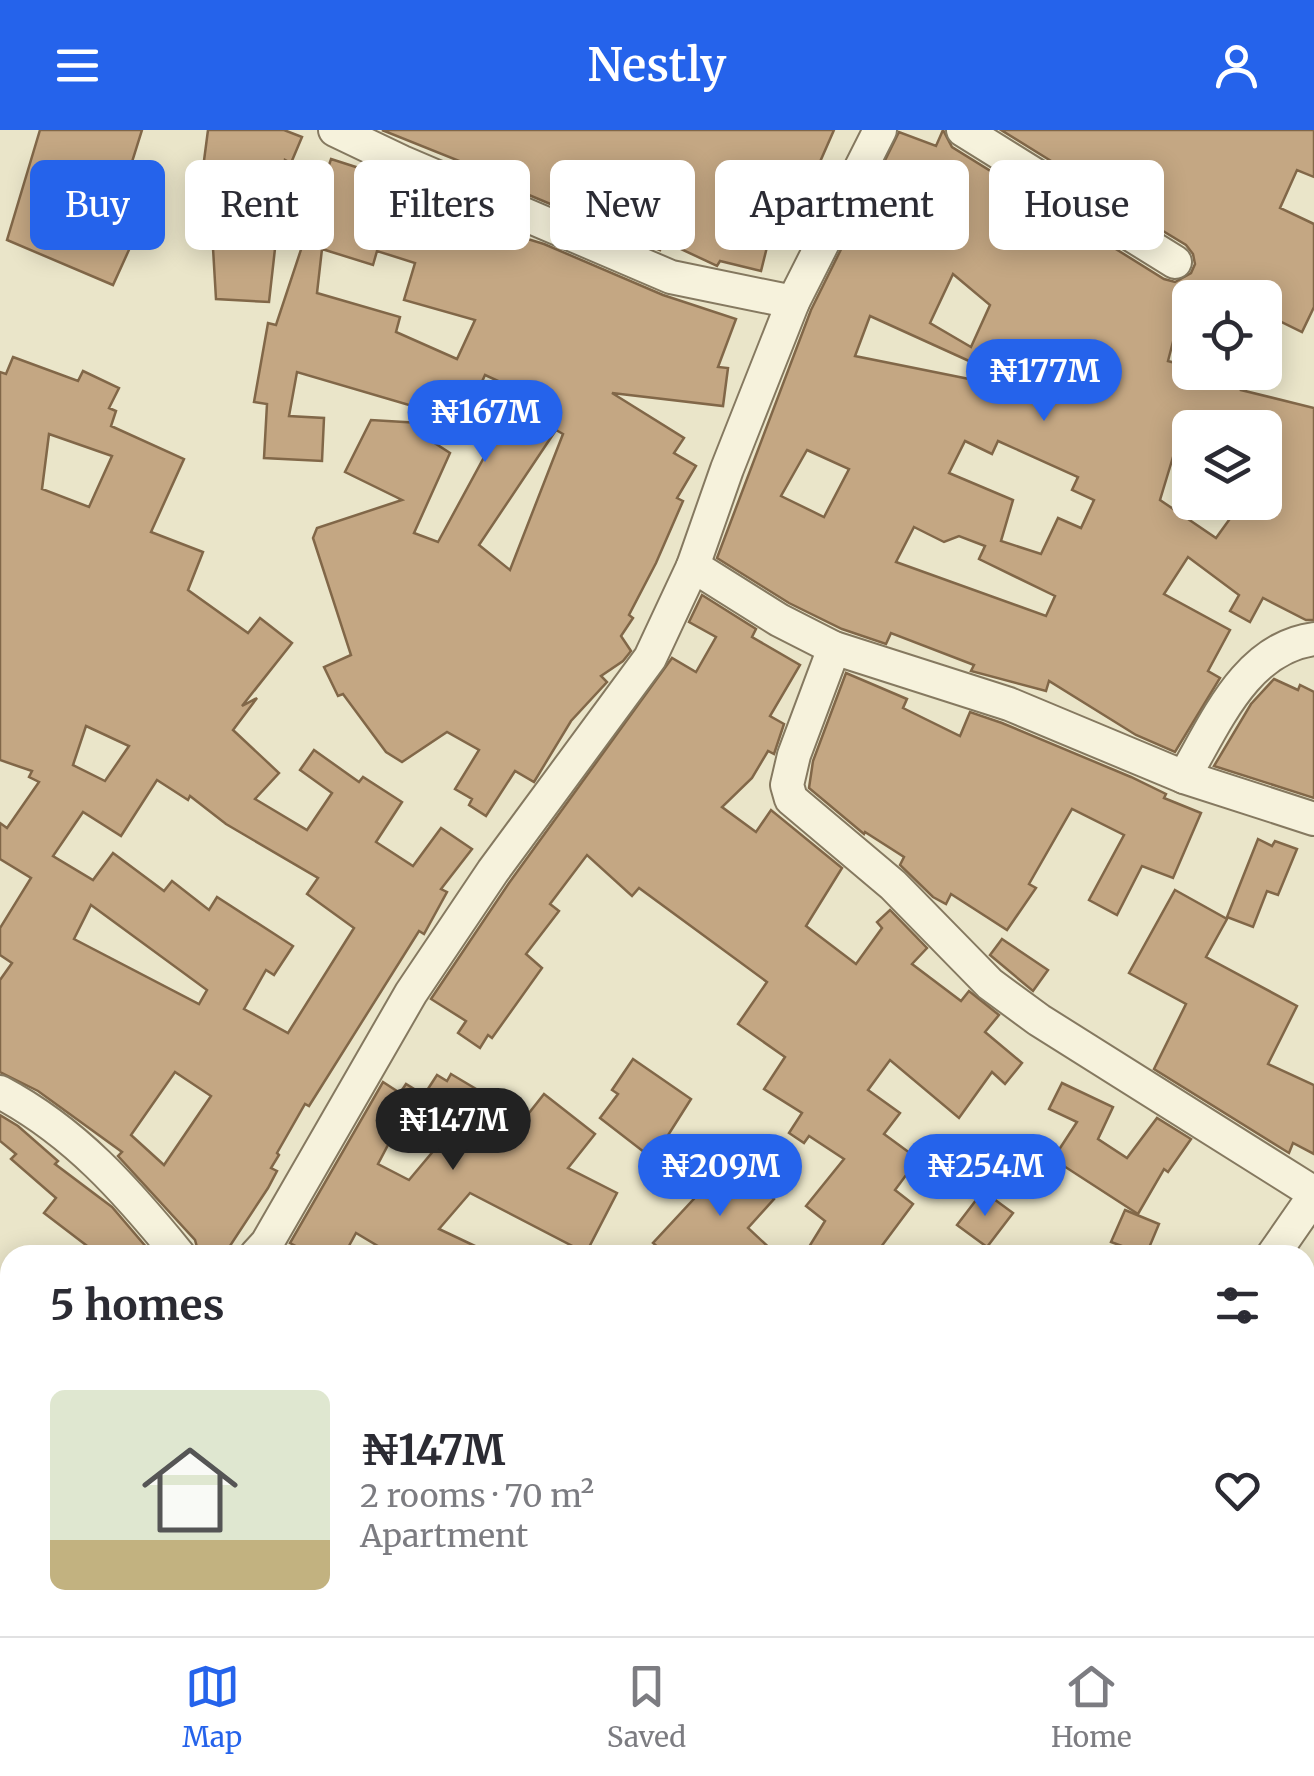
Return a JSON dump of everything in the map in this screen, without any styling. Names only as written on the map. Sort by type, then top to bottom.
[{"type":"street","points":[[334,130],[672,277],[793,302]]},
{"type":"street","points":[[266,1245],[411,994],[493,872],[650,658],[694,566],[793,302],[880,130]]},
{"type":"street","points":[[964,130],[1175,262]]},
{"type":"street","points":[[694,566],[779,620],[834,648],[1009,704],[1184,777],[1314,819]]},
{"type":"street","points":[[1184,777],[1238,686],[1258,663],[1298,641],[1314,639]]},
{"type":"street","points":[[834,648],[794,755],[787,785],[792,798],[893,885],[990,984],[1039,1020],[1314,1195],[1280,1245]]},
{"type":"street","points":[[0,1092],[77,1142],[122,1186],[171,1245]]},
{"type":"building","points":[[40,130],[142,130],[133,160],[31,160]]},
{"type":"building","points":[[208,130],[284,130],[302,137],[292,160],[204,160]]},
{"type":"building","points":[[382,130],[834,130],[821,160],[715,160],[715,250],[766,250],[761,271],[720,261],[717,266],[683,250],[695,250],[695,160],[550,160],[550,204],[530,195],[530,160],[457,160]]},
{"type":"building","points":[[943,130],[952,147],[989,170],[989,250],[1117,250],[1172,281],[1172,346],[1168,361],[1172,362],[1172,390],[1241,390],[1314,408],[1314,620],[1306,620],[1263,598],[1250,622],[1230,611],[1239,595],[1188,557],[1164,594],[1230,630],[1208,671],[1220,678],[1175,752],[1136,735],[1049,681],[1046,691],[971,671],[974,665],[891,633],[886,644],[842,629],[789,603],[717,558],[811,310],[841,250],[969,250],[969,160],[885,160],[899,132],[936,146]],"holes":[[[953,274],[990,305],[971,347],[930,323]],[[870,316],[1011,380],[1009,387],[855,356]],[[965,441],[992,454],[998,441],[1078,477],[1072,490],[1094,500],[1081,528],[1058,518],[1041,554],[1001,541],[1013,500],[949,473]],[[807,450],[849,469],[824,517],[781,496]],[[914,527],[944,542],[959,536],[985,546],[979,559],[1055,596],[1046,616],[896,562]]]},
{"type":"building","points":[[1001,130],[1314,130],[1314,177],[1297,170],[1280,208],[1314,224],[1314,307],[1302,332],[1282,322],[1282,280],[1179,280],[1191,273],[1195,264],[1186,245],[1164,232],[1164,160],[1049,160]]},
{"type":"building","points":[[331,159],[354,166],[354,250],[530,250],[530,240],[663,295],[736,319],[718,367],[728,368],[723,406],[612,393],[684,438],[674,453],[696,466],[677,498],[683,501],[629,615],[633,618],[621,636],[631,651],[601,676],[607,682],[571,721],[534,782],[515,771],[486,816],[469,805],[472,799],[455,789],[479,750],[447,732],[402,762],[386,752],[343,694],[338,696],[324,667],[351,655],[313,538],[317,528],[402,500],[345,472],[371,420],[420,423],[416,431],[450,453],[414,533],[438,542],[520,391],[485,375],[469,411],[432,398],[426,410],[297,372],[289,416],[324,418],[322,461],[264,458],[267,404],[254,402],[268,323],[276,325],[301,250],[322,250],[317,293],[400,317],[396,332],[457,359],[475,320],[404,300],[415,263],[377,251],[373,265],[325,250],[334,250]],"holes":[[[556,430],[563,434],[510,570],[479,545]]]},
{"type":"building","points":[[30,163],[30,250],[7,240]]},
{"type":"building","points":[[31,250],[129,250],[113,285]]},
{"type":"building","points":[[213,250],[275,250],[269,302],[216,299]]},
{"type":"building","points":[[13,357],[78,381],[83,371],[119,388],[109,408],[116,411],[111,426],[184,459],[151,532],[203,552],[188,590],[248,633],[260,618],[292,643],[242,706],[257,698],[233,730],[279,773],[255,799],[307,830],[332,793],[300,770],[314,750],[359,782],[363,777],[402,802],[376,842],[413,866],[441,828],[472,849],[441,889],[447,892],[424,934],[419,931],[309,1106],[305,1104],[277,1153],[271,1168],[277,1171],[231,1245],[196,1245],[118,1156],[122,1152],[38,1091],[0,1072],[0,980],[12,963],[0,955],[0,928],[31,878],[0,859],[0,823],[7,828],[39,782],[29,777],[32,771],[0,760],[0,372],[6,374]],"holes":[[[49,434],[112,456],[89,507],[42,489]],[[86,726],[129,746],[105,781],[73,765]],[[157,780],[188,800],[190,796],[226,824],[318,878],[307,894],[354,928],[288,1033],[244,1009],[266,970],[274,975],[293,946],[217,897],[209,910],[172,881],[164,891],[113,853],[93,880],[53,856],[83,812],[121,836]],[[91,905],[207,990],[199,1004],[74,939]],[[175,1072],[211,1096],[164,1165],[131,1135]]]},
{"type":"building","points":[[702,595],[756,629],[752,637],[800,665],[770,716],[784,724],[774,754],[768,751],[752,778],[722,807],[756,832],[771,810],[842,868],[806,926],[856,964],[882,928],[877,922],[890,910],[927,948],[912,964],[961,1001],[969,991],[999,1015],[985,1032],[1022,1063],[1005,1084],[992,1072],[959,1118],[890,1060],[868,1090],[900,1113],[884,1134],[918,1159],[895,1190],[913,1204],[882,1245],[810,1245],[825,1221],[806,1206],[844,1159],[809,1136],[804,1143],[789,1133],[802,1113],[764,1089],[785,1057],[738,1024],[767,982],[639,888],[632,896],[587,855],[550,904],[559,911],[526,954],[542,968],[492,1038],[488,1035],[480,1048],[458,1033],[466,1021],[431,999],[509,883],[672,658],[696,672],[716,637],[689,622]]},
{"type":"building","points":[[846,673],[907,699],[903,708],[960,736],[970,712],[1131,777],[1166,794],[1164,798],[1201,813],[1173,878],[1142,866],[1117,915],[1089,900],[1124,835],[1072,809],[1029,884],[1036,888],[1007,930],[951,894],[946,904],[933,897],[900,865],[904,857],[864,834],[809,788],[813,761]]},
{"type":"building","points":[[1274,679],[1298,690],[1300,685],[1314,692],[1314,798],[1214,766],[1251,704]]},
{"type":"building","points":[[1258,839],[1272,846],[1275,841],[1297,849],[1278,895],[1267,891],[1253,927],[1227,917]]},
{"type":"building","points":[[1175,890],[1227,919],[1206,957],[1297,1006],[1268,1064],[1314,1085],[1314,1154],[1293,1143],[1289,1153],[1154,1069],[1186,1004],[1129,973]]},
{"type":"building","points":[[1002,939],[1048,970],[1033,991],[990,955]]},
{"type":"building","points":[[633,1059],[691,1099],[653,1159],[600,1118],[618,1094],[612,1090]]},
{"type":"building","points":[[451,1074],[525,1118],[544,1094],[595,1134],[568,1168],[617,1193],[590,1245],[571,1245],[470,1193],[439,1229],[473,1245],[376,1245],[356,1233],[349,1245],[290,1243],[383,1082],[400,1093],[406,1084],[424,1095],[437,1075],[447,1081]],"holes":[[[398,1126],[435,1149],[409,1180],[378,1164]]]},
{"type":"building","points":[[1062,1083],[1113,1107],[1098,1139],[1127,1158],[1157,1118],[1191,1139],[1168,1172],[1164,1169],[1138,1214],[1053,1159],[1077,1122],[1049,1109]]},
{"type":"building","points":[[0,1115],[112,1207],[144,1245],[86,1245],[44,1213],[56,1198],[11,1159],[16,1154],[0,1141]]},
{"type":"building","points":[[731,1159],[774,1199],[748,1228],[766,1245],[653,1243]]},
{"type":"building","points":[[983,1191],[1013,1213],[989,1245],[957,1225]]},
{"type":"building","points":[[1125,1210],[1159,1224],[1150,1245],[1111,1242]]}]
